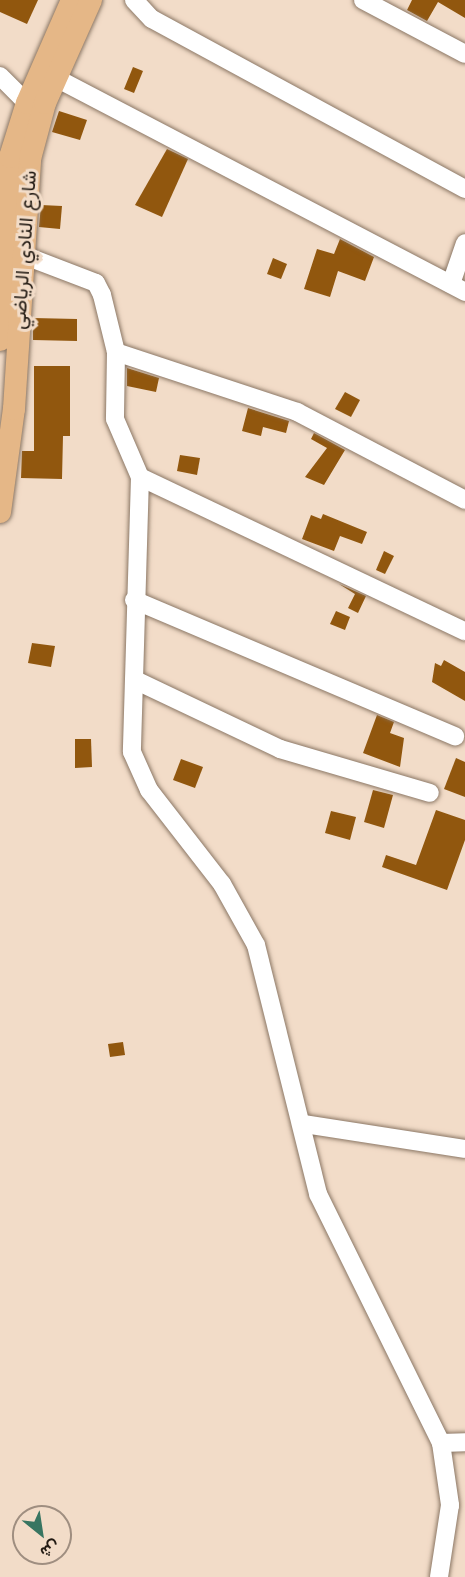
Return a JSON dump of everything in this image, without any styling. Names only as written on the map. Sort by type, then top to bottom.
[{"type":"main road","name":"شارع النادي الرياضي","points":[[0,340],[13,157],[27,103],[72,0]]},
{"type":"main road","name":"شارع النادي الرياضي","points":[[0,512],[7,409],[23,255],[13,157],[56,78],[91,0]]},
{"type":"street","points":[[134,0],[152,19],[465,189]]},
{"type":"street","points":[[363,0],[465,54]]},
{"type":"street","points":[[0,76],[27,103]]},
{"type":"street","points":[[56,78],[458,288],[465,243]]},
{"type":"street","points":[[23,255],[96,283],[116,352],[115,419],[140,477],[134,600],[135,680],[132,752],[149,790],[246,919],[304,1124],[318,1194],[441,1443],[450,1505],[439,1577]]},
{"type":"street","points":[[116,352],[297,412],[465,500]]},
{"type":"street","points":[[140,477],[465,631]]},
{"type":"street","points":[[134,600],[455,736]]},
{"type":"street","points":[[135,680],[280,749],[430,793]]},
{"type":"street","points":[[304,1124],[465,1149]]},
{"type":"street","points":[[441,1443],[465,1442]]},
{"type":"building","points":[[0,0],[38,0],[27,24],[0,12]]},
{"type":"building","points":[[412,0],[465,0],[465,18],[438,2],[427,21],[407,10]]},
{"type":"building","points":[[133,67],[143,71],[134,93],[124,89]]},
{"type":"building","points":[[59,111],[87,120],[80,140],[52,132]]},
{"type":"building","points":[[167,149],[188,159],[162,217],[135,205]]},
{"type":"building","points":[[41,205],[62,206],[60,229],[39,227]]},
{"type":"building","points":[[340,239],[374,257],[365,281],[338,271],[330,297],[304,289],[317,249],[334,254]]},
{"type":"building","points":[[273,258],[287,264],[281,279],[267,274]]},
{"type":"building","points":[[33,318],[77,319],[77,341],[33,340]]},
{"type":"building","points":[[34,366],[70,366],[70,436],[63,436],[62,479],[21,478],[22,451],[34,451]]},
{"type":"building","points":[[127,368],[159,378],[156,392],[127,386]]},
{"type":"building","points":[[345,392],[360,400],[351,417],[335,409]]},
{"type":"building","points":[[248,408],[289,421],[286,433],[263,427],[261,436],[242,431]]},
{"type":"building","points":[[314,433],[345,450],[324,485],[305,477],[327,448],[311,439]]},
{"type":"building","points":[[180,455],[200,458],[197,475],[177,471]]},
{"type":"building","points":[[323,514],[367,532],[362,544],[340,536],[334,551],[302,539],[311,515],[321,519]]},
{"type":"building","points":[[384,551],[394,556],[385,574],[376,570]]},
{"type":"building","points":[[339,584],[366,596],[358,613],[348,608],[355,594]]},
{"type":"building","points":[[336,611],[350,617],[345,630],[330,624]]},
{"type":"building","points":[[32,643],[55,646],[51,667],[28,663]]},
{"type":"building","points":[[444,660],[465,672],[465,701],[432,682],[435,663],[441,666]]},
{"type":"building","points":[[377,715],[394,722],[390,733],[404,738],[400,767],[363,753]]},
{"type":"building","points":[[75,739],[91,739],[92,767],[75,768]]},
{"type":"building","points":[[456,758],[465,762],[465,797],[444,789]]},
{"type":"building","points":[[181,759],[203,767],[195,788],[173,780]]},
{"type":"building","points":[[373,790],[393,795],[384,828],[364,822]]},
{"type":"building","points":[[436,810],[465,820],[465,840],[447,890],[382,867],[386,855],[416,865]]},
{"type":"building","points":[[331,811],[356,817],[350,840],[325,833]]},
{"type":"building","points":[[123,1042],[125,1055],[110,1057],[108,1044]]}]
